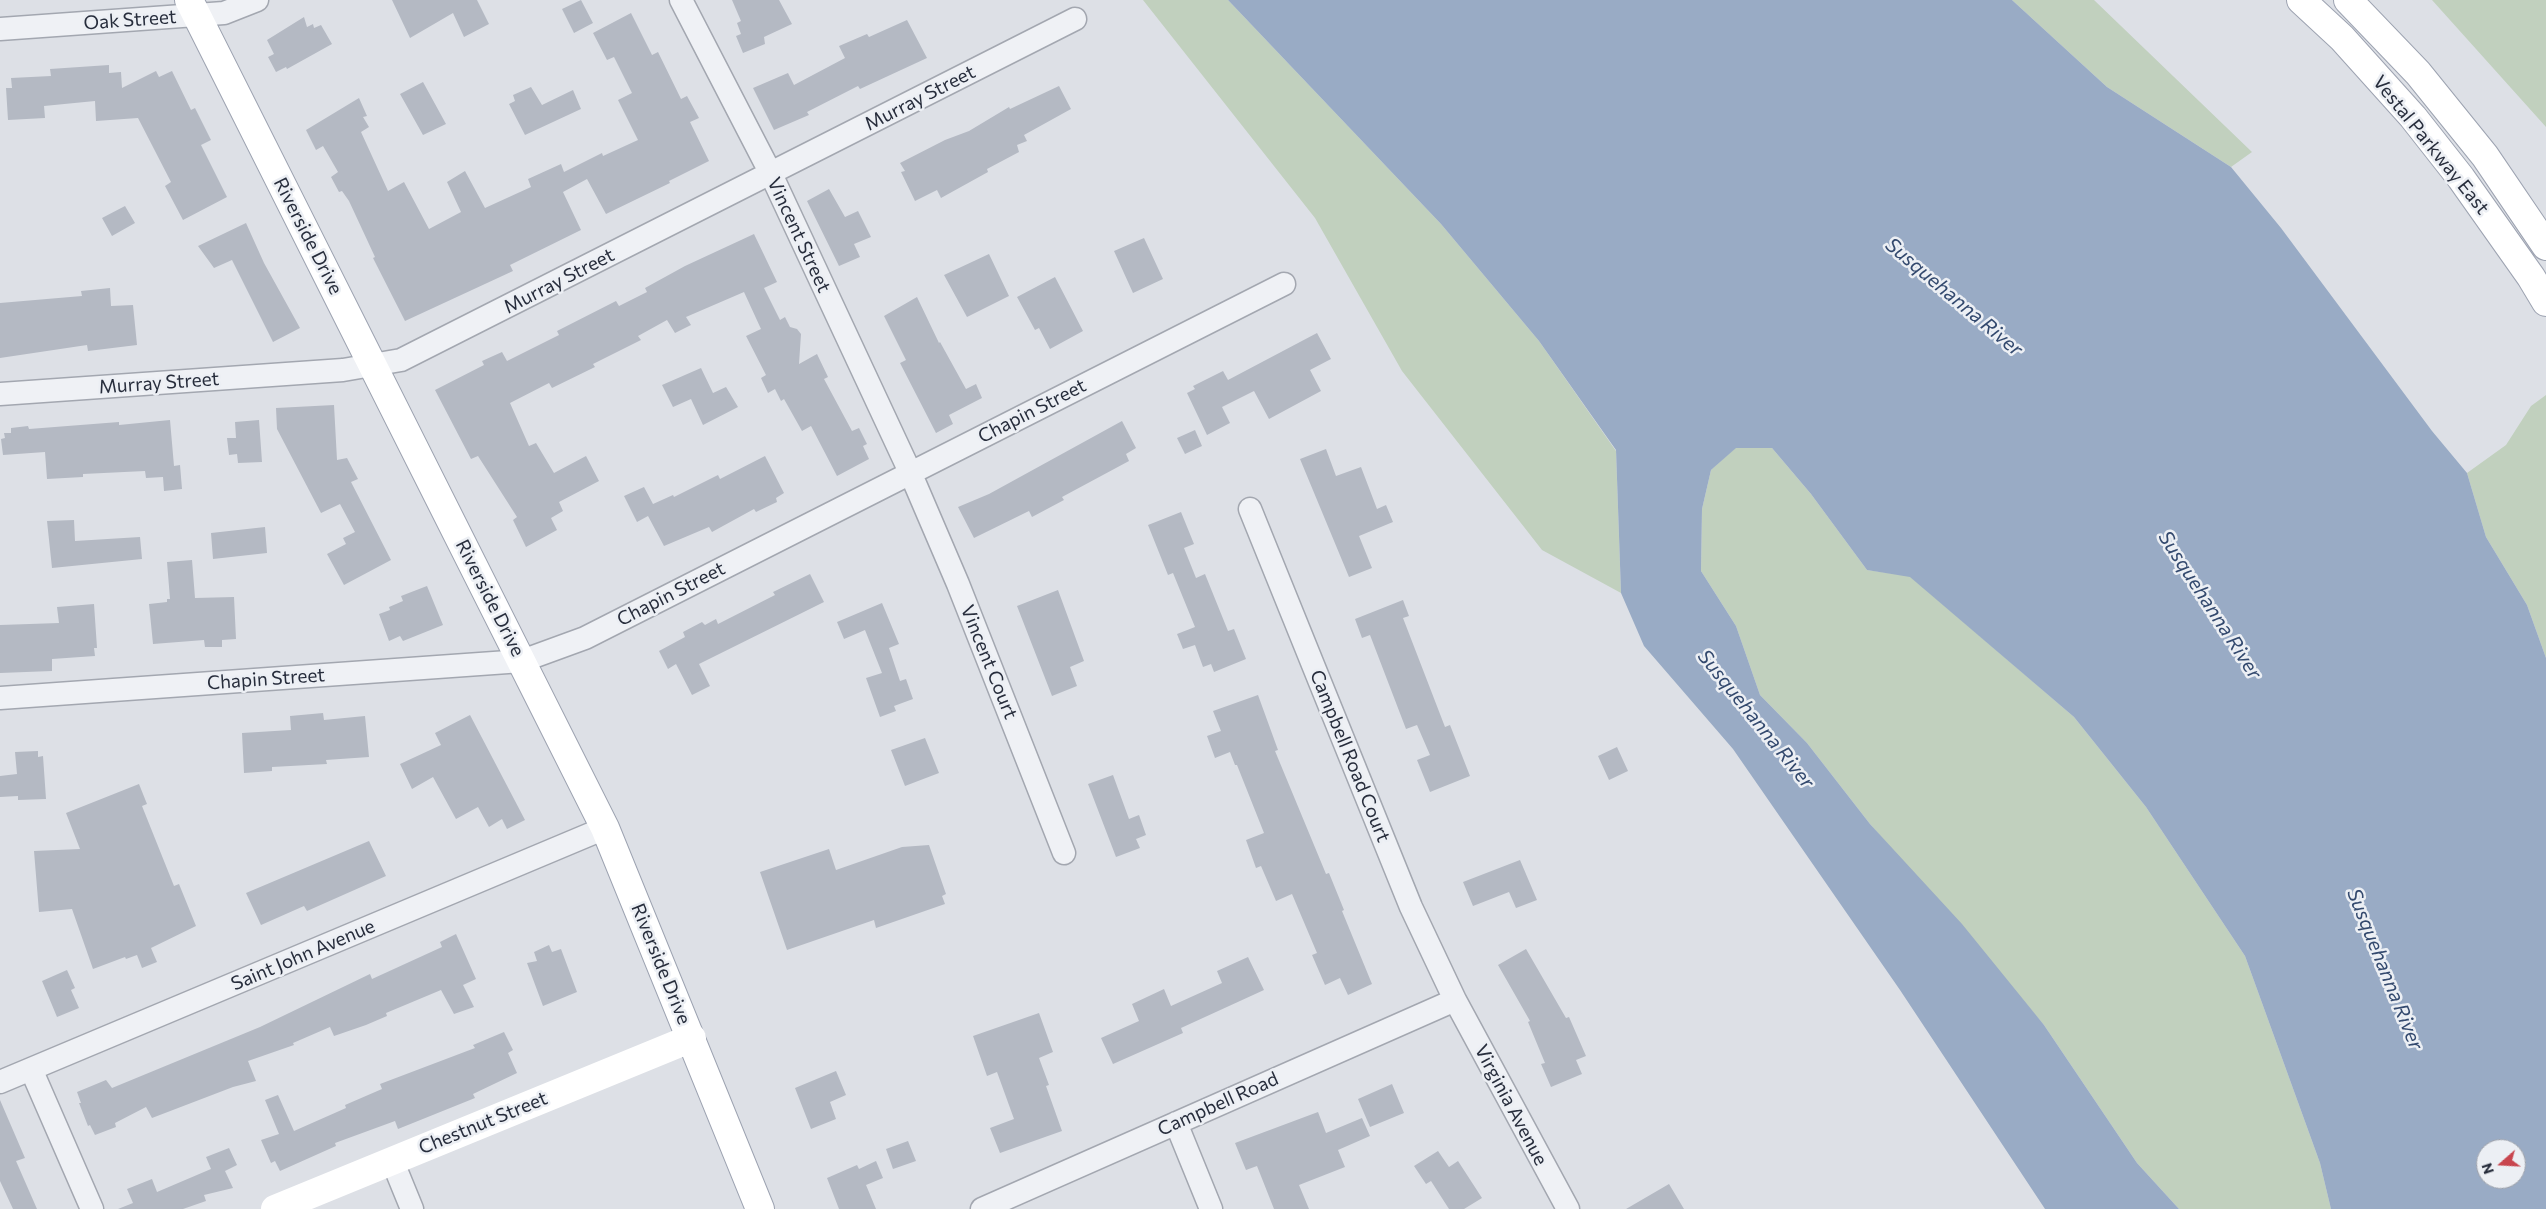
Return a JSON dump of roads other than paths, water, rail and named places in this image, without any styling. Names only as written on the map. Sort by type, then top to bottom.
[{"type":"main road","name":"Vestal Parkway East","points":[[2301,0],[2342,38],[2413,117],[2462,178],[2531,277],[2546,302]]},
{"type":"main road","name":"Vestal Parkway East","points":[[2348,0],[2418,73],[2484,156],[2546,246]]},
{"type":"main road","name":"Riverside Drive","points":[[193,8],[605,828],[760,1209]]},
{"type":"main road","name":"Chestnut Street","points":[[275,1209],[692,1038]]},
{"type":"street","name":"Oak Street","points":[[0,30],[193,8],[224,14],[256,0]]},
{"type":"street","name":"Vincent Street","points":[[681,0],[771,174],[910,472]]},
{"type":"street","name":"Murray Street","points":[[0,394],[333,371],[374,366],[401,360],[1075,20]]},
{"type":"street","name":"Chapin Street","points":[[0,698],[522,661],[585,638],[1284,284]]},
{"type":"street","name":"Vincent Court","points":[[910,472],[958,584],[1064,853]]},
{"type":"street","name":"Campbell Road Court","points":[[1250,509],[1411,907],[1455,1000]]},
{"type":"street","name":"Saint John Avenue","points":[[0,1082],[605,828]]},
{"type":"street","name":"Campbell Road","points":[[982,1209],[1455,1000]]},
{"type":"street","name":"Virginia Avenue","points":[[1455,1000],[1568,1209]]},
{"type":"street","points":[[31,1069],[92,1209]]},
{"type":"street","points":[[1176,1123],[1211,1209]]},
{"type":"street","points":[[392,1160],[412,1209]]},
{"type":"water","name":"Susquehanna River","points":[[1228,0],[2012,0],[2107,87],[2231,167],[2281,228],[2432,431],[2467,473],[2486,537],[2527,605],[2546,658],[2546,1209],[2331,1209],[2320,1163],[2245,956],[2146,807],[2074,717],[1910,577],[1867,570],[1811,494],[1772,448],[1736,448],[1711,470],[1702,509],[1701,571],[1736,626],[1760,695],[1807,743],[1870,824],[1962,924],[2044,1025],[2137,1163],[2179,1209],[2045,1209],[1900,990],[1733,749],[1644,646],[1621,593],[1616,450],[1539,341],[1441,224]]}]
